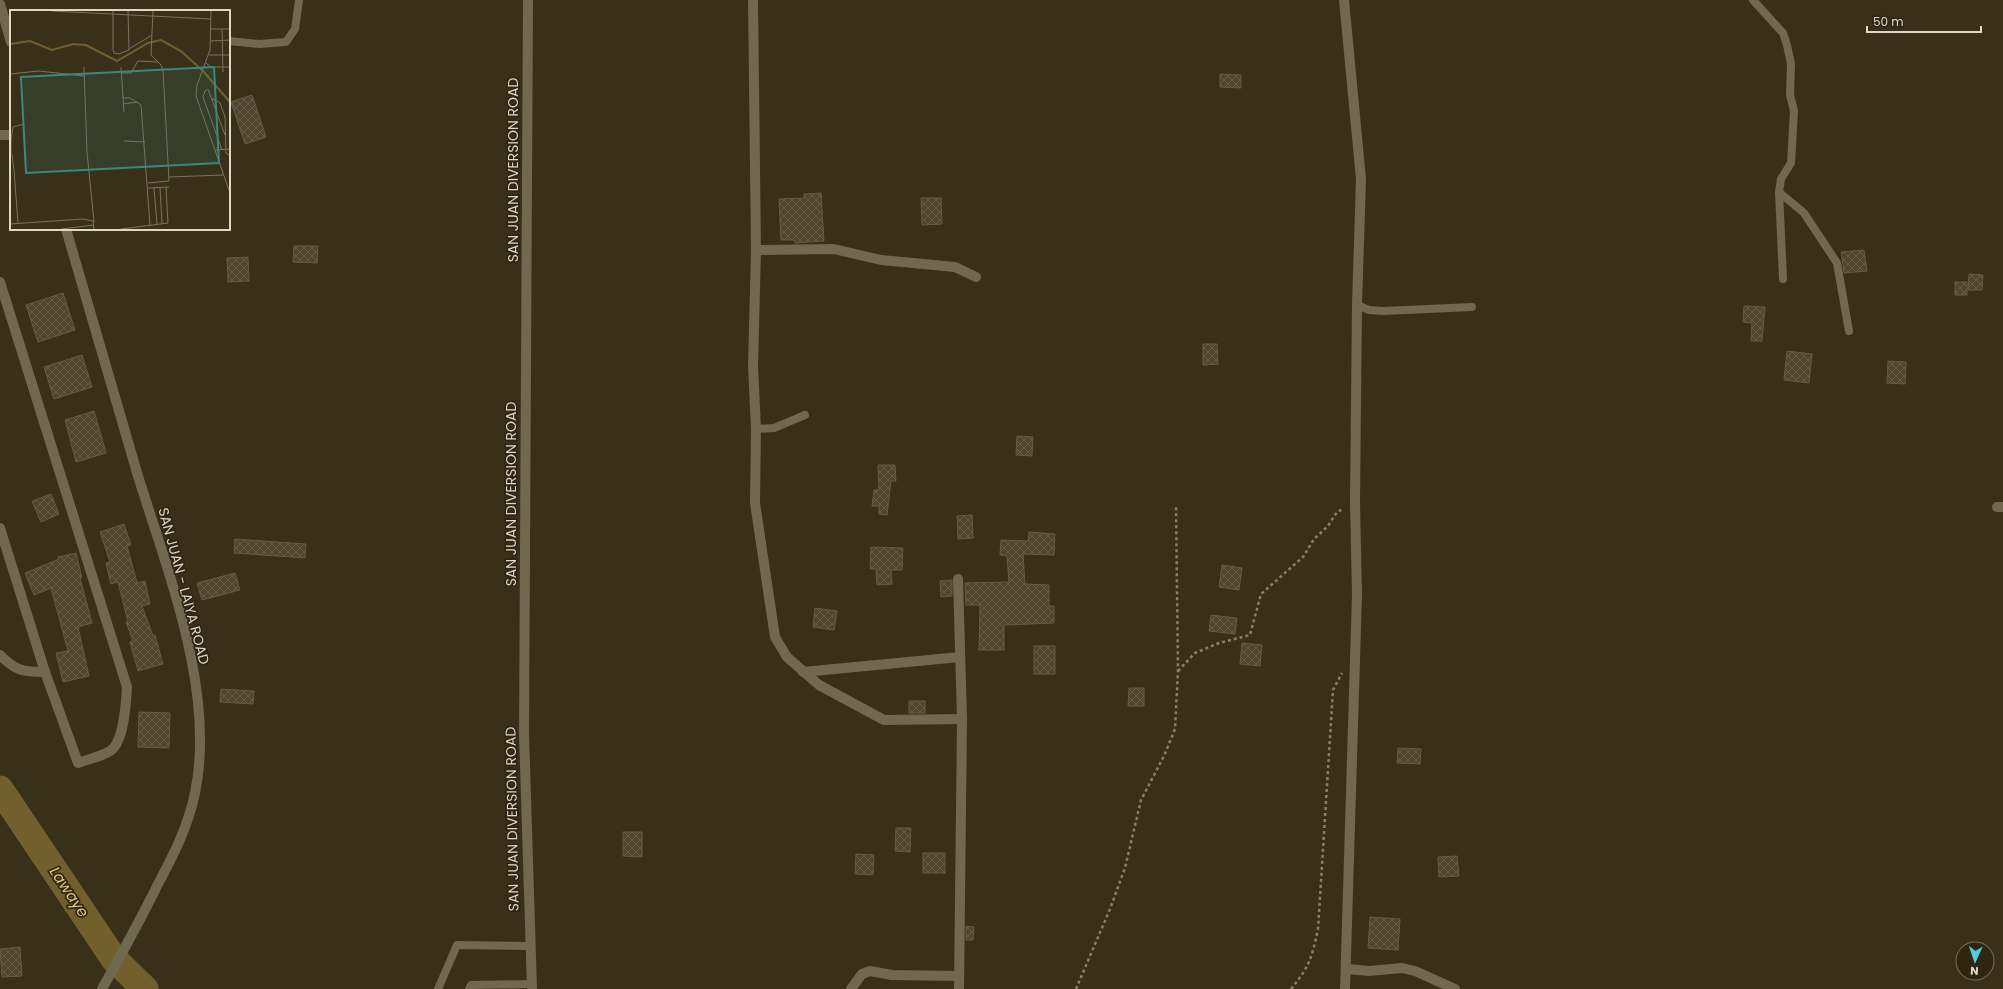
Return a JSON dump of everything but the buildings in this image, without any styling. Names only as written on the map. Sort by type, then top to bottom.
[{"type":"street","name":"SAN JUAN DIVERSION ROAD","points":[[528,0],[524,733],[531,987]]},
{"type":"street","points":[[753,0],[756,250],[753,366],[756,429],[755,503],[775,637],[787,657],[803,672],[836,696],[884,720],[962,719]]},
{"type":"street","points":[[1344,0],[1361,179],[1357,305],[1355,502],[1357,594],[1354,657],[1346,989]]},
{"type":"street","points":[[0,4],[10,39]]},
{"type":"street","name":"SAN JUAN - LAIYA ROAD","points":[[66,230],[174,592],[192,663],[198,703],[198,762],[195,792],[188,819],[177,847],[139,922],[102,989]]},
{"type":"street","points":[[756,250],[834,249],[881,260],[955,267],[976,277]]},
{"type":"street","points":[[0,282],[127,687],[118,743],[110,751],[78,763],[45,672],[0,528]]},
{"type":"street","points":[[958,579],[962,719],[959,989]]},
{"type":"street","points":[[0,655],[12,666],[28,672],[45,672]]},
{"type":"street","points":[[803,672],[960,657]]},
{"type":"street","points":[[1347,969],[1369,971],[1402,968],[1415,971],[1455,989]]},
{"type":"street","points":[[851,989],[862,974],[870,971],[892,975],[959,976]]},
{"type":"lane","points":[[230,41],[259,44],[286,42],[295,29],[299,0]]},
{"type":"lane","points":[[1753,0],[1782,33],[1787,45],[1791,64],[1790,95],[1794,111],[1791,163],[1780,179],[1779,192],[1783,278]]},
{"type":"lane","points":[[1779,192],[1804,213],[1837,263],[1849,332]]},
{"type":"lane","points":[[1357,305],[1370,310],[1384,311],[1472,307]]},
{"type":"lane","points":[[756,429],[774,428],[805,415]]},
{"type":"lane","points":[[438,989],[457,945],[529,946]]},
{"type":"lane","points":[[469,989],[471,985],[490,987],[531,987]]},
{"type":"path","points":[[1178,671],[1195,653],[1219,643],[1250,635],[1261,594],[1303,557],[1314,539],[1328,526],[1337,512],[1355,502]]},
{"type":"path","points":[[1076,989],[1110,909],[1125,868],[1141,800],[1164,756],[1175,729],[1178,671],[1176,505]]},
{"type":"path","points":[[1291,989],[1301,977],[1312,958],[1315,944],[1318,921],[1333,690],[1338,678],[1354,657]]},
{"type":"waterway","name":"Lawaye","points":[[0,789],[114,959],[145,989]]}]
